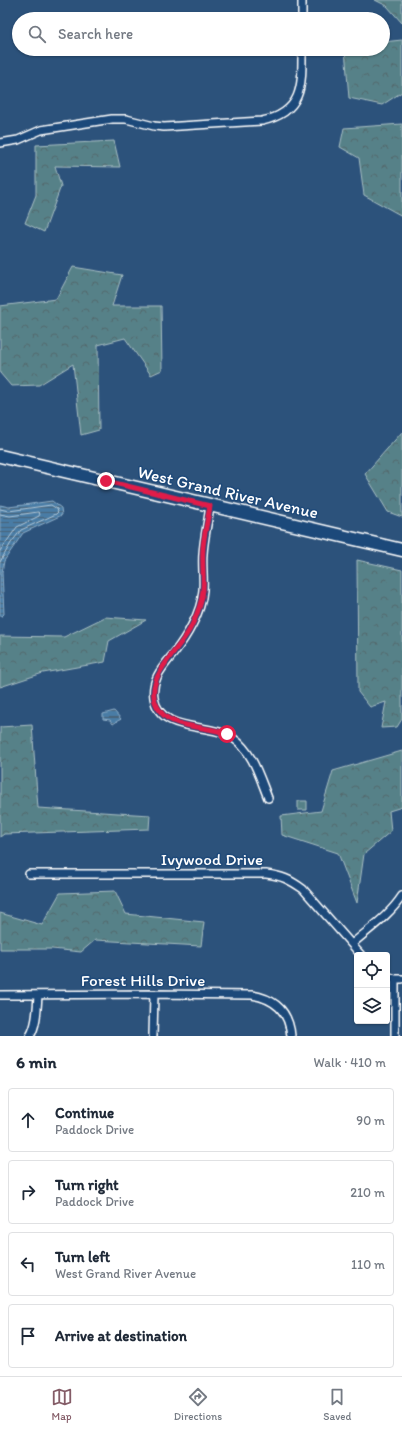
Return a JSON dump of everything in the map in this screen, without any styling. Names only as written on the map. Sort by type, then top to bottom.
[{"type":"main road","name":"West Grand River Avenue","points":[[0,456],[402,550]]},
{"type":"street","points":[[302,0],[302,12]]},
{"type":"street","points":[[0,143],[18,140],[41,130],[112,119],[126,119],[164,127],[262,121],[271,119],[287,111],[294,103],[298,95],[301,85],[302,56]]},
{"type":"street","points":[[210,506],[203,545],[203,589],[199,611],[185,638],[162,667],[155,679],[154,697],[156,706],[171,721],[220,731],[234,739],[244,748],[254,762],[268,798]]},
{"type":"street","name":"Ivywood Drive","points":[[29,874],[266,874],[281,876],[292,880],[303,889],[358,952]]},
{"type":"street","points":[[352,944],[387,915],[395,907],[402,896]]},
{"type":"street","points":[[395,1036],[398,979]]},
{"type":"street","points":[[153,1036],[154,994]]},
{"type":"street","name":"Forest Hills Drive","points":[[0,995],[252,995],[263,997],[278,1004],[290,1028],[291,1036]]},
{"type":"street","points":[[30,1036],[35,1020],[38,995]]},
{"type":"green space","points":[[375,0],[402,0],[402,23],[387,6]]},
{"type":"green space","points":[[402,40],[402,92],[382,105],[349,98],[346,56],[390,56],[390,41]]},
{"type":"green space","points":[[402,124],[402,216],[364,195],[359,158],[340,147],[344,128]]},
{"type":"green space","points":[[114,141],[120,167],[55,166],[61,186],[44,232],[25,223],[36,195],[36,145]]},
{"type":"green space","points":[[73,267],[122,275],[112,306],[161,306],[162,370],[151,375],[125,338],[98,345],[99,430],[81,435],[73,364],[39,385],[11,386],[0,373],[0,306],[56,299]]},
{"type":"green space","points":[[402,432],[402,517],[388,512],[365,474]]},
{"type":"green space","points":[[357,560],[402,570],[402,719],[397,727],[381,728],[386,702],[370,707],[358,692]]},
{"type":"green space","points":[[105,617],[146,620],[109,641],[105,662],[43,673],[0,687],[0,636],[64,637]]},
{"type":"green space","points":[[32,725],[38,808],[150,815],[149,829],[4,834],[0,837],[0,727]]},
{"type":"green space","points":[[402,751],[402,807],[389,811],[391,831],[364,854],[357,903],[338,853],[282,835],[281,816],[321,811],[333,771]]},
{"type":"green space","points":[[298,801],[307,801],[307,810],[298,810]]},
{"type":"green space","points":[[115,891],[126,914],[204,922],[201,946],[95,940],[81,952],[52,949],[0,949],[0,913],[42,925],[60,893]]},
{"type":"water","points":[[52,501],[61,508],[62,515],[23,533],[4,561],[2,572],[4,614],[0,616],[0,505],[9,507]]},
{"type":"water","points":[[114,711],[121,719],[120,720],[113,724],[110,720],[103,719],[103,714]]},
{"type":"route","points":[[106,481],[210,506],[203,545],[203,589],[199,611],[185,638],[162,667],[155,679],[154,697],[156,706],[164,716],[171,721],[220,731],[227,734]]}]
